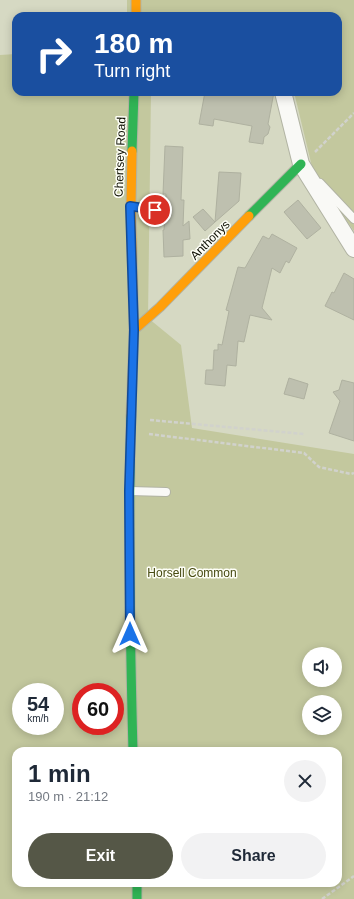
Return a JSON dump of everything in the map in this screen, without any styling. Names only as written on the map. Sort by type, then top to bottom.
[{"type":"main road","points":[[136,0],[136,12]]},
{"type":"main road","name":"Chertsey Road","points":[[133,747],[130,650],[129,491],[134,330],[130,206],[134,96]]},
{"type":"main road","name":"Anthonys","points":[[134,330],[160,307],[301,164]]},
{"type":"main road","points":[[137,887],[137,899]]},
{"type":"street","points":[[284,96],[301,164],[354,249]]},
{"type":"lane","points":[[301,164],[354,219]]},
{"type":"lane","points":[[130,206],[155,210]]},
{"type":"lane","points":[[132,418],[141,420]]},
{"type":"lane","points":[[129,491],[166,492]]},
{"type":"path","points":[[301,164],[354,113]]},
{"type":"path","points":[[141,420],[304,434]]},
{"type":"path","points":[[148,434],[304,453],[319,468],[351,474],[354,472]]},
{"type":"path","points":[[342,885],[354,876]]},
{"type":"path","points":[[322,899],[339,887]]},
{"type":"green space","points":[[127,0],[354,0],[354,231],[314,175],[295,96],[342,96],[342,12],[127,12]]},
{"type":"green space","name":"Horsell Common","points":[[12,54],[12,96],[151,96],[148,318],[181,345],[192,428],[354,454],[354,899],[0,899],[0,55]]},
{"type":"building","points":[[204,96],[273,96],[268,124],[270,127],[268,134],[264,137],[263,144],[249,142],[252,126],[214,119],[213,126],[199,124]]},
{"type":"building","points":[[165,146],[183,147],[181,200],[184,200],[183,226],[189,221],[190,239],[183,240],[183,256],[164,257],[163,230],[166,194],[163,194]]},
{"type":"building","points":[[219,172],[241,173],[239,201],[215,222]]},
{"type":"building","points":[[298,200],[321,228],[307,239],[284,212]]},
{"type":"building","points":[[203,209],[215,222],[205,231],[193,217]]},
{"type":"building","points":[[272,234],[297,248],[289,263],[286,261],[280,273],[272,268],[262,308],[272,320],[250,315],[244,342],[238,341],[236,366],[227,365],[225,386],[205,384],[206,370],[213,370],[214,350],[218,350],[218,344],[222,345],[229,311],[226,310],[238,267],[245,268],[263,236],[269,239]]},
{"type":"building","points":[[344,273],[354,279],[354,320],[325,306],[332,292],[334,293]]},
{"type":"building","points":[[289,378],[308,384],[304,399],[284,394]]},
{"type":"building","points":[[342,380],[354,383],[354,441],[329,433],[340,401],[333,392],[339,390]]},
{"type":"traffic: fast","points":[[132,151],[134,96]]},
{"type":"traffic: fast","points":[[249,216],[301,164]]},
{"type":"traffic: fast","points":[[131,416],[130,584],[133,747]]},
{"type":"traffic: fast","points":[[137,887],[137,899]]},
{"type":"traffic: slow","points":[[136,0],[136,12]]},
{"type":"traffic: slow","points":[[131,416],[134,330],[131,206],[132,151]]},
{"type":"traffic: slow","points":[[134,330],[160,307],[249,216]]},
{"type":"route","points":[[130,634],[129,491],[134,330],[130,206],[155,210]]}]
